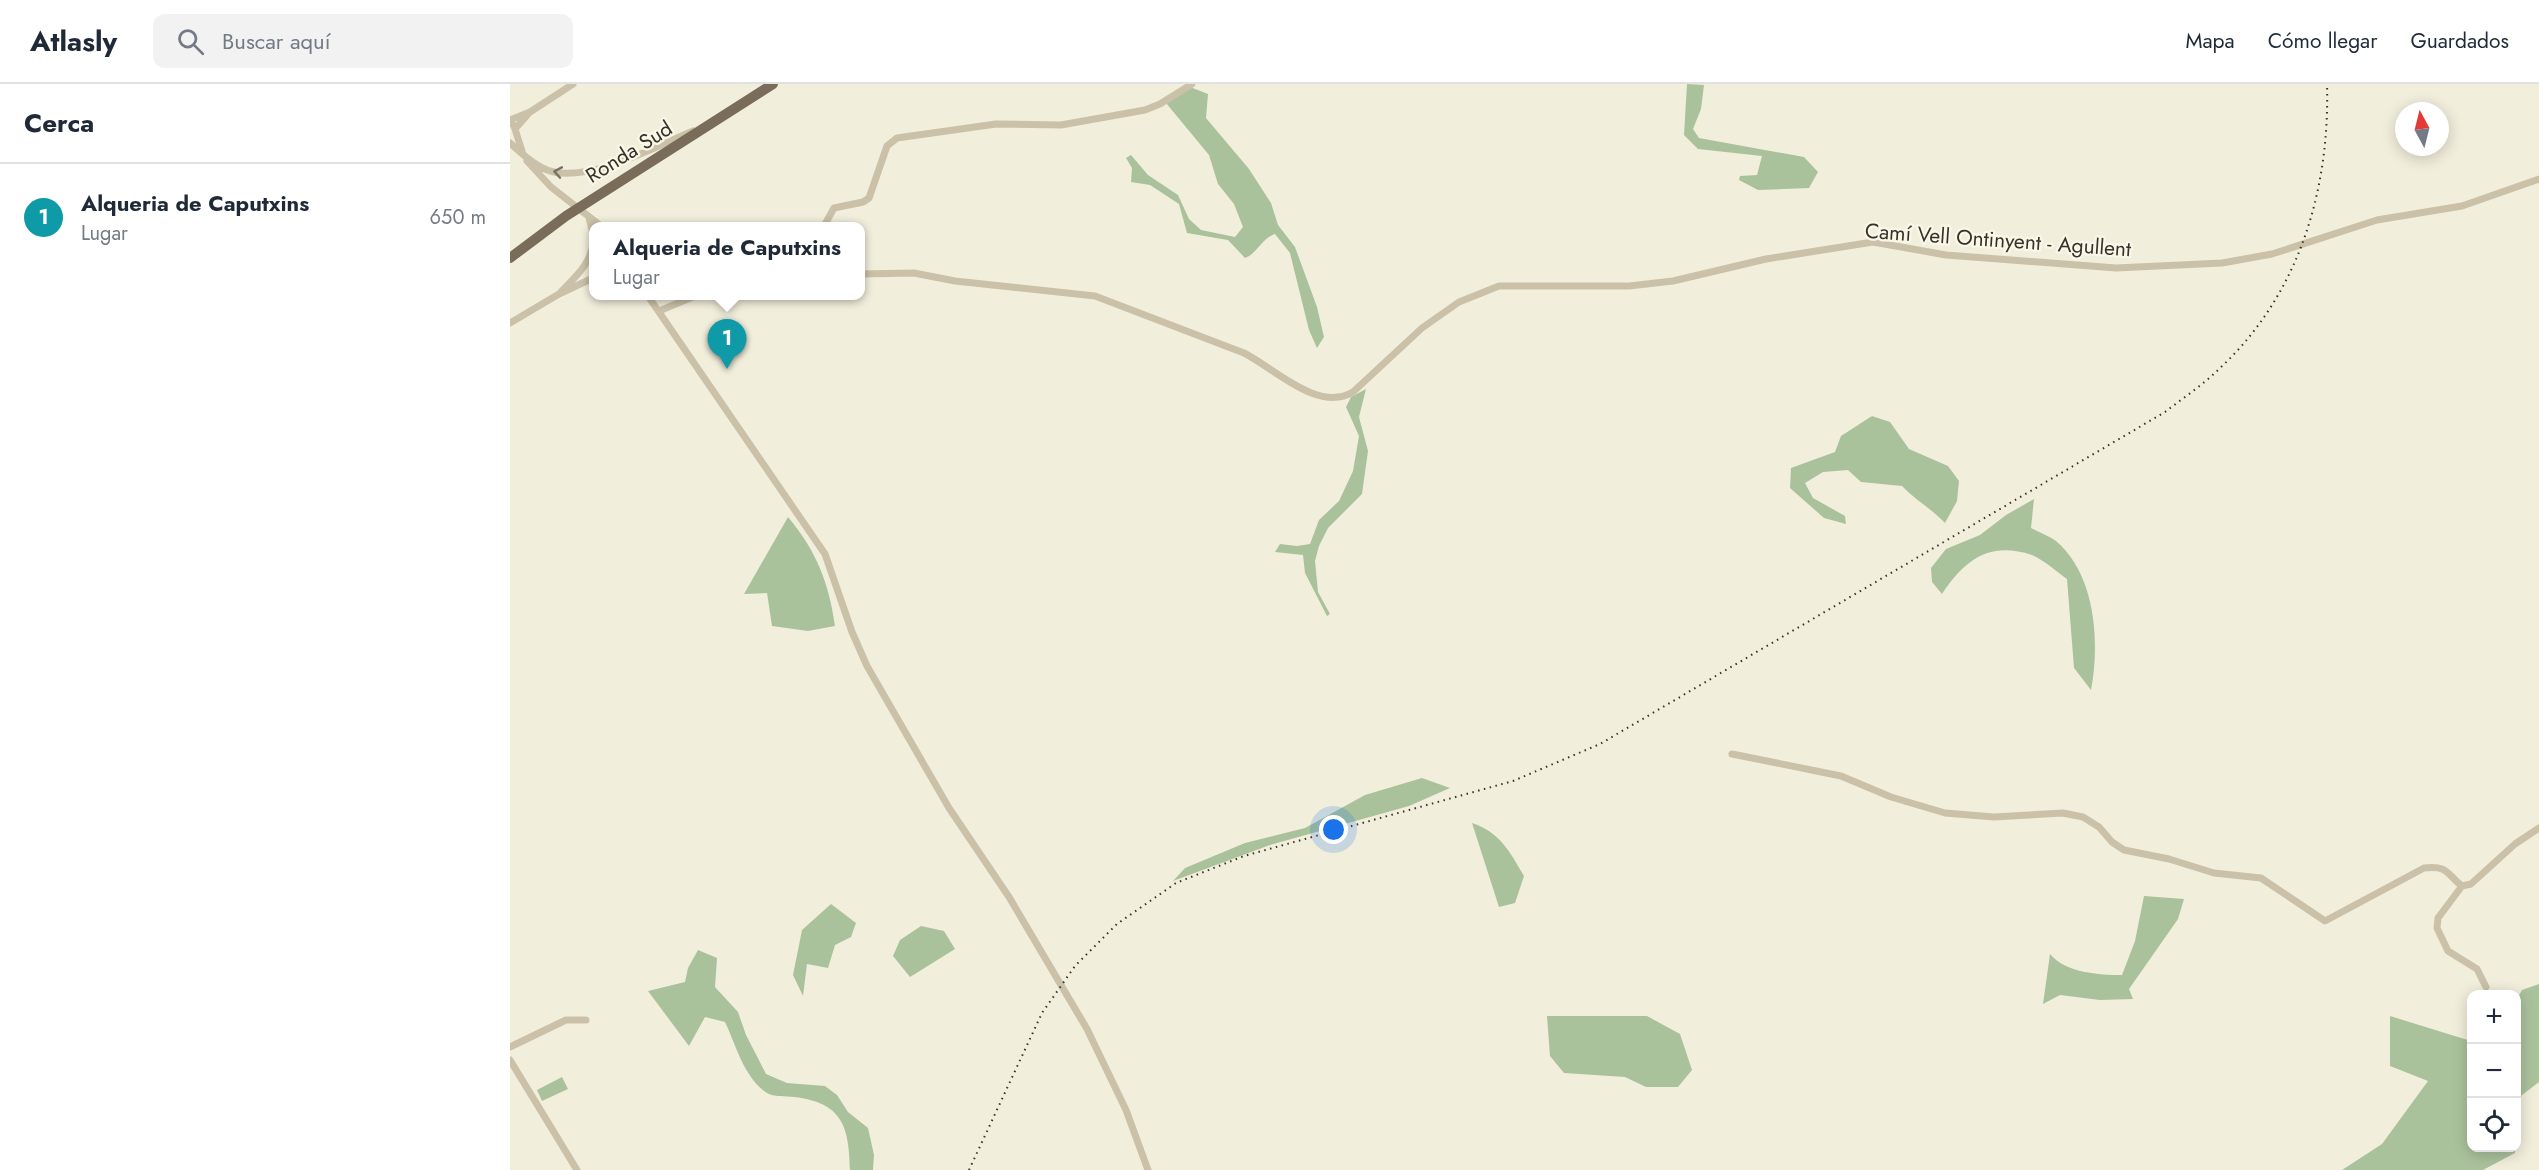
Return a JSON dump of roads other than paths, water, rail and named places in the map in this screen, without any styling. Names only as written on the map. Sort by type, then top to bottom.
[{"type":"main road","name":"Ronda Sud","points":[[510,258],[566,216],[773,84]]},
{"type":"street","points":[[573,84],[530,112],[510,121],[523,154],[542,178],[596,222]]},
{"type":"street","points":[[826,222],[834,208],[863,202],[869,198],[887,146],[897,138],[996,124],[1061,125],[1144,110],[1160,104],[1192,84]]},
{"type":"street","points":[[513,133],[530,112]]},
{"type":"street","points":[[510,143],[548,170],[575,173],[640,153],[712,123]]},
{"type":"street","name":"Camí Vell Ontinyent - Agullent","points":[[865,274],[914,273],[955,281],[1095,296],[1244,353],[1309,393],[1339,398],[1353,392],[1422,328],[1450,309],[1483,291],[1499,286],[1629,286],[1674,281],[1766,259],[1873,242],[1946,255],[2116,268],[2229,263],[2284,251],[2377,220],[2462,206],[2539,179]]},
{"type":"street","points":[[590,218],[591,222]]},
{"type":"street","points":[[559,294],[576,278],[589,259]]},
{"type":"street","points":[[510,328],[559,294],[589,280]]},
{"type":"street","points":[[651,300],[825,554],[867,666],[949,808],[1009,897],[1087,1029],[1126,1110],[1148,1170]]},
{"type":"street","points":[[659,311],[685,300]]},
{"type":"street","points":[[510,323],[525,316]]},
{"type":"street","points":[[1732,754],[1841,776],[1891,797],[1945,813],[1994,817],[2063,813],[2083,817],[2099,827],[2112,842],[2124,850],[2169,859],[2214,873],[2261,878],[2325,921],[2424,868],[2438,866],[2450,872],[2462,886]]},
{"type":"street","points":[[2486,987],[2477,969],[2448,951],[2437,928],[2438,918],[2462,886],[2472,884],[2515,844],[2539,828]]},
{"type":"street","points":[[510,1047],[566,1020],[586,1020]]},
{"type":"street","points":[[510,1060],[577,1170]]},
{"type":"railway","points":[[969,1170],[1042,1013],[1075,966],[1117,924],[1176,883],[1244,856],[1513,781],[1600,744],[2165,412],[2200,386],[2247,340],[2270,308],[2289,274],[2304,238],[2323,163],[2327,124],[2327,84]]},
{"type":"place","name":"Alqueria de Caputxins","points":[[727,369]]}]
